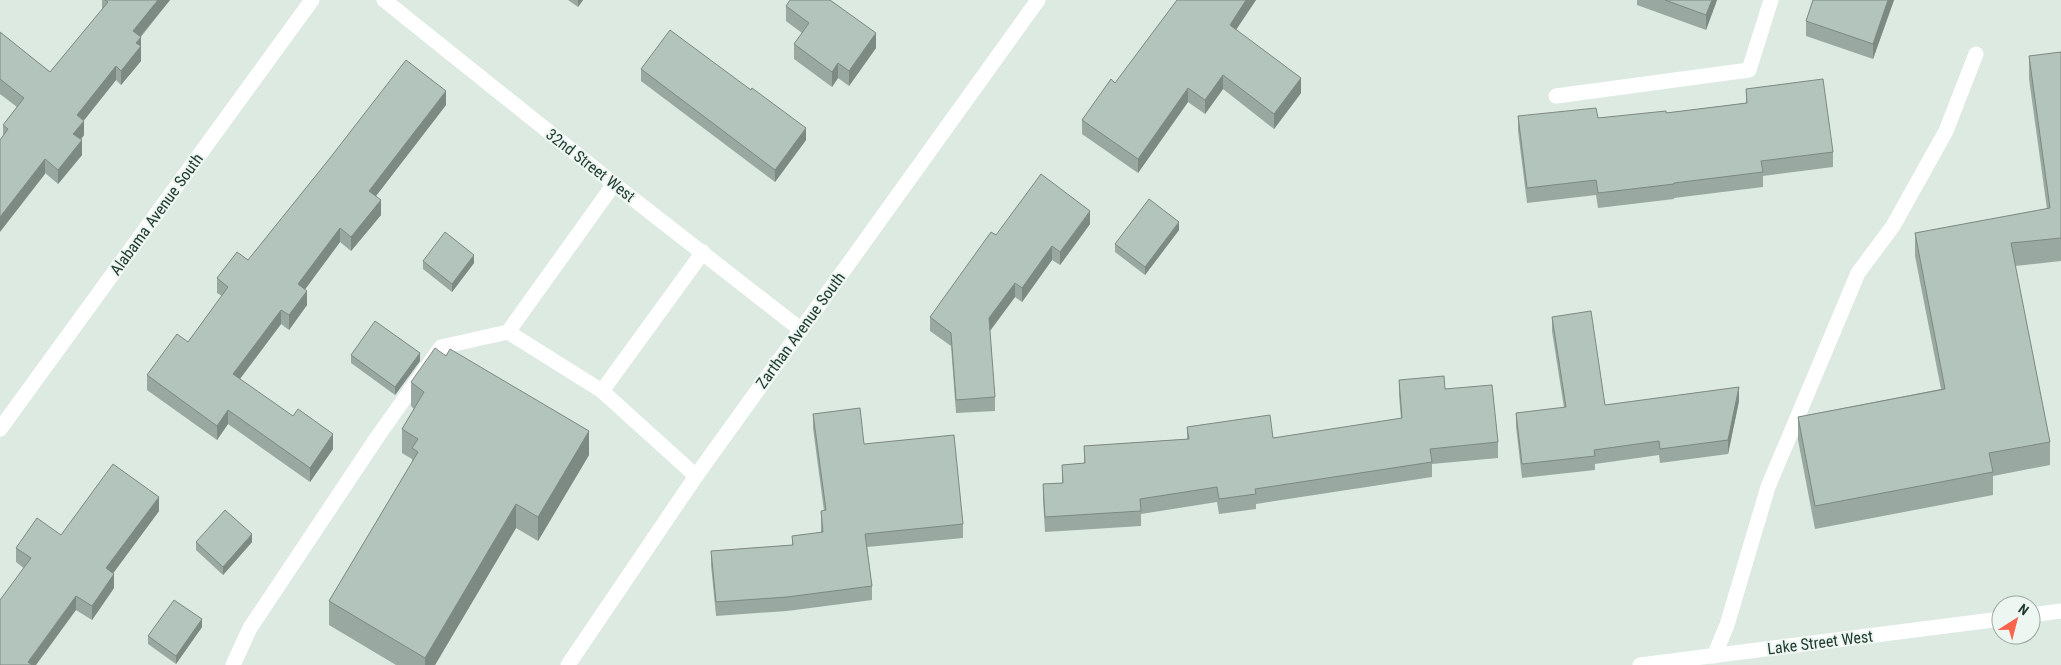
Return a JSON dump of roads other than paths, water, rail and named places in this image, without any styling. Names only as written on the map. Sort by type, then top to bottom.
[{"type":"street","name":"Alabama Avenue South","points":[[0,428],[312,0]]},
{"type":"street","name":"32nd Street West","points":[[384,0],[614,184],[800,329]]},
{"type":"street","name":"Zarthan Avenue South","points":[[568,665],[696,476],[1038,0]]},
{"type":"street","points":[[1556,96],[1749,70],[1771,0]]},
{"type":"street","points":[[1714,656],[1727,625],[1768,487],[1858,273],[1893,226],[1946,131],[1976,54]]},
{"type":"street","points":[[233,665],[250,628],[378,436],[441,347],[508,332],[614,184]]},
{"type":"street","points":[[602,391],[703,252]]},
{"type":"street","points":[[508,332],[602,391],[696,476]]},
{"type":"street","points":[[2041,614],[2061,611]]},
{"type":"street","name":"Lake Street West","points":[[1640,665],[1991,620]]}]
